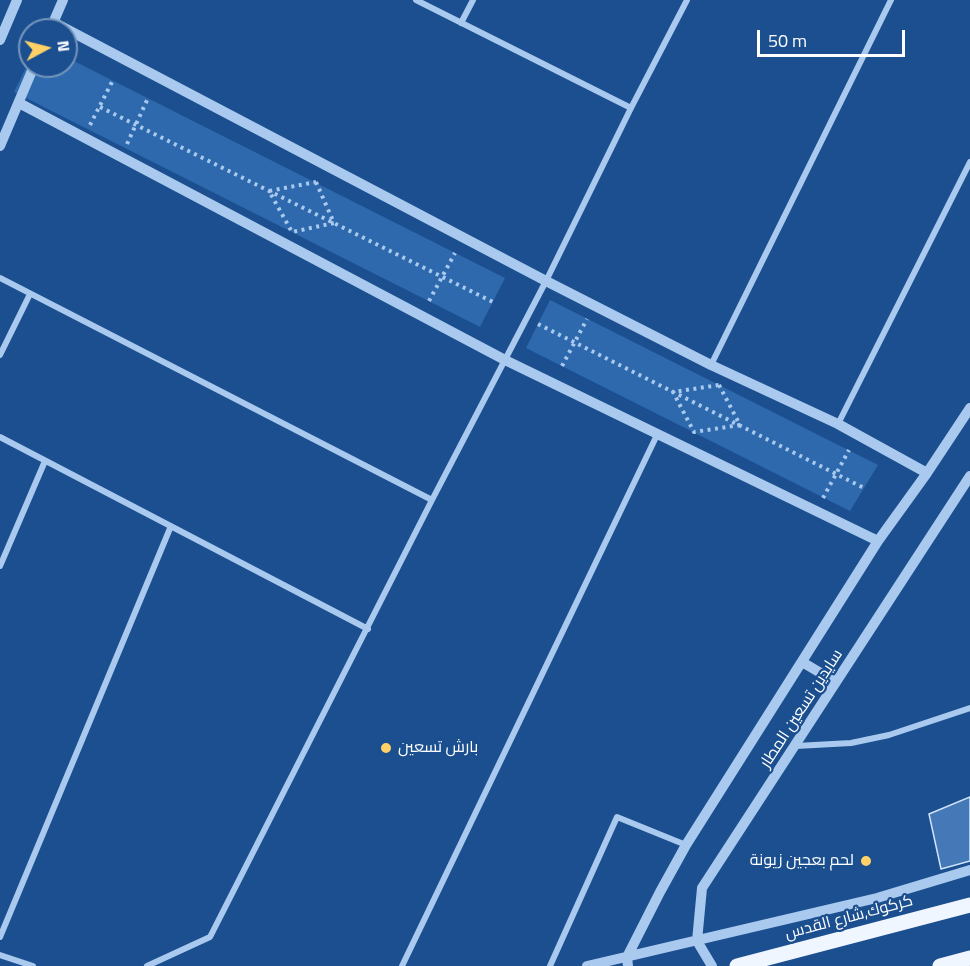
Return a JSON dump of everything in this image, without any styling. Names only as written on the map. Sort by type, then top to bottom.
[{"type":"main road","name":"كركوك,شارع القدس","points":[[737,966],[970,906]]},
{"type":"main road","points":[[940,966],[970,958]]},
{"type":"street","points":[[0,40],[17,0]]},
{"type":"street","points":[[55,18],[63,0]]},
{"type":"street","points":[[416,0],[631,108]]},
{"type":"street","points":[[462,23],[473,0]]},
{"type":"street","points":[[147,966],[210,937],[546,281],[687,0]]},
{"type":"street","points":[[711,365],[891,0]]},
{"type":"street","points":[[78,39],[546,281],[711,365],[838,424],[927,472]]},
{"type":"street","points":[[0,146],[29,78]]},
{"type":"street","points":[[18,103],[505,360],[878,541]]},
{"type":"street","points":[[838,424],[970,162]]},
{"type":"street","points":[[0,278],[432,500]]},
{"type":"street","points":[[0,355],[30,294]]},
{"type":"street","points":[[628,962],[660,892],[686,845],[878,541],[970,408]]},
{"type":"street","points":[[402,966],[657,435]]},
{"type":"street","points":[[0,437],[368,629]]},
{"type":"street","points":[[0,566],[45,461]]},
{"type":"street","name":"سايدين تسعين المطار","points":[[698,941],[702,888],[970,476]]},
{"type":"street","points":[[0,937],[171,526]]},
{"type":"street","points":[[802,662],[837,682]]},
{"type":"street","points":[[796,746],[851,744],[880,738],[970,708]]},
{"type":"street","points":[[550,966],[617,817],[686,845]]},
{"type":"street","points":[[587,966],[628,962],[698,941],[877,898],[970,870]]},
{"type":"street","points":[[698,941],[712,966]]},
{"type":"street","points":[[0,955],[33,966]]},
{"type":"path","points":[[88,129],[113,80]]},
{"type":"path","points":[[125,148],[148,98]]},
{"type":"path","points":[[100,107],[493,302]]},
{"type":"path","points":[[269,191],[316,182],[334,223]]},
{"type":"path","points":[[269,191],[292,232],[334,223]]},
{"type":"path","points":[[429,301],[455,253]]},
{"type":"path","points":[[562,366],[587,319]]},
{"type":"path","points":[[538,324],[864,488]]},
{"type":"path","points":[[673,392],[719,385],[740,425]]},
{"type":"path","points":[[673,392],[694,432],[740,425]]},
{"type":"path","points":[[824,498],[849,450]]},
{"type":"shaded area","points":[[78,63],[505,278],[480,327],[14,92],[21,78],[78,78]]},
{"type":"shaded area","points":[[550,300],[878,465],[850,511],[526,348]]},
{"type":"building","points":[[970,797],[970,861],[941,869],[929,814]]},
{"type":"place","name":"بارش تسعين","points":[[386,748]]},
{"type":"place","name":"لحم بعجين زيونة","points":[[866,861]]}]
